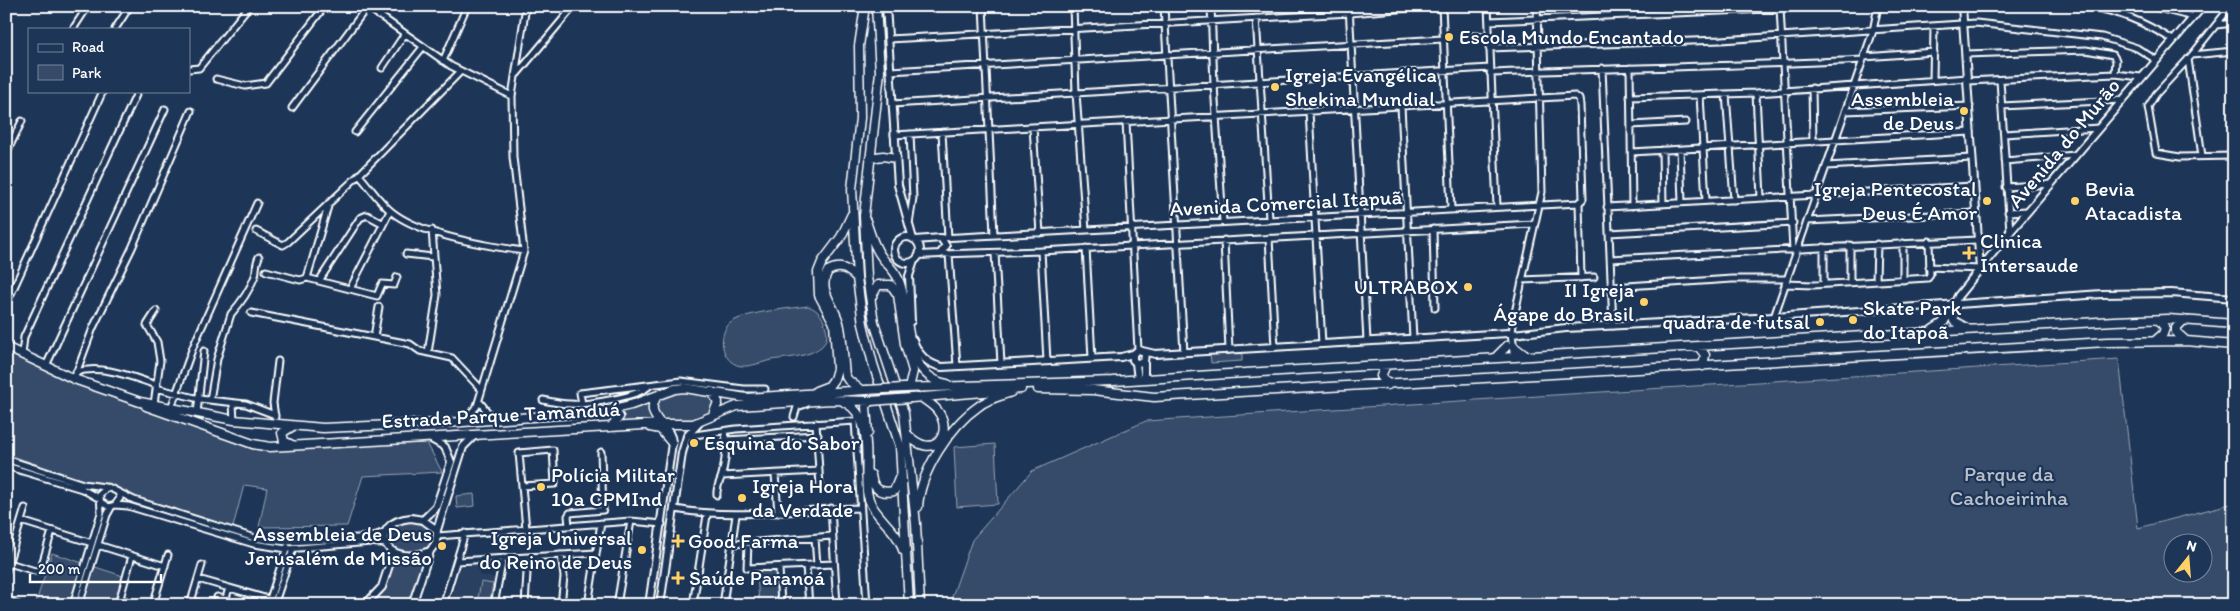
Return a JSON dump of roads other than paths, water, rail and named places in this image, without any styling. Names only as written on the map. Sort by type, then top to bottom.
[{"type":"main road","points":[[865,6],[859,46],[860,107],[853,166],[853,211],[857,278],[863,324],[873,364],[897,432],[902,460],[909,605]]},
{"type":"main road","points":[[876,6],[880,72],[864,216],[867,277],[882,347],[904,413],[908,434],[916,524],[920,605]]},
{"type":"main road","points":[[870,158],[883,156],[896,158]]},
{"type":"main road","points":[[795,396],[829,386],[836,375],[834,323],[819,295],[818,272],[822,262],[841,237],[853,211]]},
{"type":"main road","points":[[864,216],[874,246],[900,281],[909,336],[916,360],[929,376],[940,382],[963,386],[1141,380],[1928,332],[2159,320],[2234,324]]},
{"type":"main road","points":[[857,278],[845,268],[834,267],[828,271],[824,284],[825,294],[838,316],[845,375],[848,380],[863,390]]},
{"type":"main road","points":[[871,299],[874,290],[882,284],[891,285],[898,295],[905,344],[913,371],[906,388]]},
{"type":"main road","points":[[1953,307],[1954,321],[1970,330]]},
{"type":"main road","points":[[1928,332],[1943,323],[1953,307]]},
{"type":"main road","points":[[2155,341],[2163,334],[2165,328],[2159,320]]},
{"type":"main road","points":[[2184,320],[2176,328],[2176,332],[2186,341]]},
{"type":"main road","name":"Estrada Parque Tamanduá","points":[[6,347],[46,366],[75,375],[140,402],[149,408],[253,444],[270,447],[661,424],[681,425],[700,422],[737,406],[835,400],[870,401],[921,398],[1020,389],[1072,389],[1154,397],[2155,341],[2186,341],[2234,345]]},
{"type":"main road","points":[[1495,358],[1510,346],[1526,356]]},
{"type":"main road","points":[[1699,347],[1705,355],[1703,366]]},
{"type":"main road","points":[[1386,365],[1381,376],[1388,385]]},
{"type":"main road","name":"Estrada Parque Tamanduá","points":[[140,402],[234,420],[323,428],[463,422],[600,412],[631,405],[685,388],[717,390],[746,398],[863,390],[963,386]]},
{"type":"main road","points":[[916,524],[918,498],[924,478],[948,438],[979,405],[1020,389]]},
{"type":"main road","points":[[713,415],[718,402],[717,390]]},
{"type":"main road","points":[[657,396],[652,406],[653,412],[661,424]]},
{"type":"main road","points":[[908,434],[916,443],[925,447],[934,445],[941,439],[944,428],[940,415],[921,398]]},
{"type":"main road","points":[[835,400],[858,412],[862,420],[865,444],[864,493],[873,508],[901,540],[908,564]]},
{"type":"main road","points":[[870,401],[866,407],[872,483],[876,488],[886,493],[894,491],[900,482],[902,460]]},
{"type":"main road","points":[[600,412],[618,414],[619,419],[612,427]]},
{"type":"main road","points":[[293,426],[286,429],[282,438],[293,445]]},
{"type":"main road","points":[[612,427],[652,427],[664,431],[672,443]]},
{"type":"street","points":[[74,28],[88,6]]},
{"type":"street","points":[[116,28],[130,6]]},
{"type":"street","points":[[190,69],[200,68],[248,6]]},
{"type":"street","points":[[216,79],[245,86],[266,83],[325,6]]},
{"type":"street","points":[[379,16],[387,6]]},
{"type":"street","points":[[443,61],[467,6]]},
{"type":"street","points":[[463,422],[473,413],[479,400],[524,251],[513,157],[512,96],[526,6]]},
{"type":"street","points":[[516,74],[574,6]]},
{"type":"street","points":[[894,6],[886,7],[896,158],[900,196],[914,240],[918,245],[916,258],[909,276]]},
{"type":"street","points":[[983,6],[994,235]]},
{"type":"street","points":[[1073,6],[1076,93],[1086,230]]},
{"type":"street","points":[[1164,6],[1184,353]]},
{"type":"street","points":[[1211,6],[1223,222]]},
{"type":"street","points":[[1349,6],[1353,45],[1367,341]]},
{"type":"street","points":[[889,39],[984,32],[1074,29],[1350,13],[1432,6]]},
{"type":"street","points":[[1442,6],[1451,209]]},
{"type":"street","points":[[1488,6],[1497,207]]},
{"type":"street","points":[[1510,357],[1510,335],[1542,182],[1538,100],[1537,6]]},
{"type":"street","points":[[1489,21],[1835,6]]},
{"type":"street","points":[[1774,317],[1795,249],[1807,221],[1873,31],[1878,6]]},
{"type":"street","points":[[1930,267],[1980,269],[1962,6]]},
{"type":"street","points":[[2083,6],[2124,11],[2173,40]]},
{"type":"street","points":[[2150,6],[2193,17]]},
{"type":"street","name":"Avenida do Murão","points":[[1953,307],[1980,269],[2027,211],[2202,6]]},
{"type":"street","points":[[2232,6],[2190,57],[2156,94],[2148,107],[2155,152],[2175,157],[2234,156]]},
{"type":"street","points":[[292,108],[367,7],[404,35],[460,72],[512,96]]},
{"type":"street","points":[[1780,8],[1790,196],[1795,249]]},
{"type":"street","points":[[1256,18],[1269,219]]},
{"type":"street","points":[[1489,48],[1782,36],[1983,23],[2102,37],[2137,48],[2156,60]]},
{"type":"street","points":[[2216,25],[2234,23]]},
{"type":"street","points":[[1932,80],[1934,27]]},
{"type":"street","points":[[382,68],[404,35]]},
{"type":"street","points":[[1468,36],[1489,36]]},
{"type":"street","points":[[890,71],[1353,45],[1443,38]]},
{"type":"street","points":[[355,132],[423,47]]},
{"type":"street","points":[[1966,54],[2086,50],[2116,58],[2114,74]]},
{"type":"street","points":[[2190,57],[2234,51]]},
{"type":"street","points":[[892,104],[1444,71],[1538,71],[1784,64],[1934,52]]},
{"type":"street","points":[[2190,57],[2202,156]]},
{"type":"street","points":[[1602,68],[1613,326]]},
{"type":"street","points":[[1630,68],[1632,206]]},
{"type":"street","points":[[256,231],[277,243],[285,244],[359,175],[460,72]]},
{"type":"street","points":[[1630,97],[1756,93],[1932,80],[2000,80],[2114,74],[2141,77]]},
{"type":"street","points":[[2000,80],[2010,232]]},
{"type":"street","points":[[1812,88],[1813,142]]},
{"type":"street","points":[[6,305],[103,92]]},
{"type":"street","points":[[1756,93],[1761,198]]},
{"type":"street","points":[[1726,94],[1734,200]]},
{"type":"street","points":[[22,355],[24,337],[136,95]]},
{"type":"street","points":[[1700,95],[1706,201]]},
{"type":"street","points":[[894,135],[1538,100],[1575,96],[1580,99],[1582,198],[1579,204],[1581,278]]},
{"type":"street","points":[[2002,106],[2122,100]]},
{"type":"street","points":[[1402,106],[1413,338]]},
{"type":"street","points":[[1845,111],[1970,106]]},
{"type":"street","points":[[46,366],[165,109]]},
{"type":"street","points":[[75,375],[93,328],[132,248],[191,111]]},
{"type":"street","points":[[1309,111],[1322,344]]},
{"type":"street","points":[[6,154],[22,121]]},
{"type":"street","points":[[1126,122],[1135,357],[1141,380]]},
{"type":"street","points":[[1631,125],[1686,122]]},
{"type":"street","points":[[1034,127],[1040,233]]},
{"type":"street","points":[[2004,134],[2099,128]]},
{"type":"street","points":[[903,263],[916,258],[940,254],[945,251],[942,132]]},
{"type":"street","points":[[1632,152],[1971,132]]},
{"type":"street","points":[[905,238],[913,198],[910,134]]},
{"type":"street","points":[[1662,150],[1663,204]]},
{"type":"street","points":[[1680,150],[1682,202]]},
{"type":"street","points":[[2005,161],[2075,155]]},
{"type":"street","points":[[1826,166],[1972,158]]},
{"type":"street","points":[[359,175],[390,211],[411,224],[476,243],[524,251]]},
{"type":"street","points":[[2006,187],[2052,184]]},
{"type":"street","points":[[1607,207],[1974,186]]},
{"type":"street","points":[[171,408],[193,347],[257,202]]},
{"type":"street","points":[[307,278],[330,203]]},
{"type":"street","name":"Avenida Comercial Itapuã","points":[[945,238],[1538,204],[1579,204]]},
{"type":"street","points":[[350,289],[382,223],[390,211]]},
{"type":"street","points":[[2008,212],[2027,211]]},
{"type":"street","points":[[1807,221],[1975,213]]},
{"type":"street","points":[[319,281],[360,218],[367,215],[382,223]]},
{"type":"street","points":[[1609,233],[1793,223]]},
{"type":"street","name":"Avenida Comercial Itapuã","points":[[940,254],[1040,251],[1534,224]]},
{"type":"street","points":[[1433,229],[1435,308]]},
{"type":"street","points":[[428,353],[437,302],[432,230]]},
{"type":"street","points":[[945,238],[914,240],[905,238],[896,242],[894,252],[895,257],[903,263],[909,276],[912,336],[917,350],[932,365],[957,366],[1092,358],[1145,358],[1155,354],[1488,333],[1510,335],[1530,331],[1953,307],[2122,294],[2171,293],[2234,298]]},
{"type":"street","points":[[1269,238],[1275,347]]},
{"type":"street","points":[[1224,240],[1229,350]]},
{"type":"street","points":[[1610,259],[1850,245],[1977,240]]},
{"type":"street","points":[[1612,287],[1732,279],[1824,284],[1924,279],[1928,278],[1930,274],[1929,241]]},
{"type":"street","points":[[1903,243],[1903,280]]},
{"type":"street","points":[[1876,281],[1877,244]]},
{"type":"street","points":[[1850,245],[1850,282]]},
{"type":"street","points":[[1824,247],[1824,284]]},
{"type":"street","points":[[1086,248],[1092,358]]},
{"type":"street","points":[[1040,251],[1047,362]]},
{"type":"street","points":[[995,253],[1002,364]]},
{"type":"street","points":[[406,254],[433,257]]},
{"type":"street","points":[[949,254],[957,366]]},
{"type":"street","points":[[210,400],[217,359],[231,314],[237,308],[254,277],[255,265],[259,257]]},
{"type":"street","points":[[266,271],[300,280],[307,278],[377,296],[382,284],[394,285],[397,277]]},
{"type":"street","points":[[1522,280],[1594,277]]},
{"type":"street","points":[[374,337],[380,307]]},
{"type":"street","points":[[154,404],[160,361],[157,342],[147,325],[156,312]]},
{"type":"street","points":[[251,313],[410,344],[420,351],[452,358],[481,389]]},
{"type":"street","points":[[197,413],[204,351]]},
{"type":"street","points":[[1135,357],[1145,358]]},
{"type":"street","points":[[1141,380],[1145,358]]},
{"type":"street","points":[[277,425],[273,403],[278,361]]},
{"type":"street","points":[[75,375],[94,368],[106,370],[176,394],[233,404],[246,404],[274,415]]},
{"type":"street","points":[[582,404],[580,393],[650,384],[691,381],[717,390],[765,389]]},
{"type":"street","points":[[542,400],[556,403],[582,404],[646,389],[650,384]]},
{"type":"street","points":[[620,388],[622,396]]},
{"type":"street","points":[[479,400],[494,420]]},
{"type":"street","points":[[794,424],[794,417],[800,405],[835,400]]},
{"type":"street","points":[[768,403],[788,406],[794,417]]},
{"type":"street","points":[[233,404],[234,420]]},
{"type":"street","points":[[687,436],[794,424],[854,421],[856,423],[864,493],[860,508],[866,605]]},
{"type":"street","points":[[660,605],[687,436],[700,422]]},
{"type":"street","points":[[816,423],[820,487]]},
{"type":"street","points":[[650,605],[672,443],[672,437],[667,428],[661,424]]},
{"type":"street","points":[[717,495],[717,486],[722,476],[726,440],[724,431]]},
{"type":"street","points":[[412,605],[464,447],[473,437],[478,435]]},
{"type":"street","points":[[726,440],[818,435]]},
{"type":"street","points":[[423,520],[436,507],[451,462],[445,447],[427,437]]},
{"type":"street","points":[[522,486],[555,484],[553,450],[519,453],[522,486],[526,529]]},
{"type":"street","points":[[569,525],[568,516],[570,513],[604,509],[601,452]]},
{"type":"street","points":[[6,459],[83,484],[105,488],[111,487],[134,500],[255,538],[288,542],[371,536],[385,532]]},
{"type":"street","points":[[6,466],[82,489],[106,506],[128,506],[254,544],[290,549],[372,542],[385,544],[393,553],[412,557],[430,552]]},
{"type":"street","points":[[722,476],[819,471]]},
{"type":"street","points":[[775,474],[778,512]]},
{"type":"street","points":[[668,482],[674,480],[678,484]]},
{"type":"street","points":[[73,605],[101,514],[100,494],[105,488]]},
{"type":"street","points":[[79,605],[107,515],[119,500],[118,492]]},
{"type":"street","points":[[6,571],[25,508]]},
{"type":"street","points":[[675,509],[707,515],[736,515],[831,508],[860,508]]},
{"type":"street","points":[[831,508],[837,605]]},
{"type":"street","points":[[694,605],[707,515]]},
{"type":"street","points":[[723,605],[736,515]]},
{"type":"street","points":[[385,544],[385,532],[389,526],[404,518],[423,520],[437,533],[526,529],[630,520],[662,524]]},
{"type":"street","points":[[617,605],[630,520]]},
{"type":"street","points":[[21,521],[165,566]]},
{"type":"street","points":[[588,605],[600,523]]},
{"type":"street","points":[[8,563],[40,571],[52,531]]},
{"type":"street","points":[[443,605],[465,533]]},
{"type":"street","points":[[732,544],[832,536]]},
{"type":"street","points":[[815,538],[817,565]]},
{"type":"street","points":[[198,579],[272,603],[290,549],[288,542]]},
{"type":"street","points":[[748,543],[747,568],[780,568],[834,564]]},
{"type":"street","points":[[365,605],[382,587],[393,553]]},
{"type":"street","points":[[457,561],[596,553]]},
{"type":"street","points":[[153,605],[168,555]]},
{"type":"street","points":[[561,555],[564,577],[561,605]]},
{"type":"street","points":[[132,556],[120,598],[135,605]]},
{"type":"street","points":[[525,605],[528,557]]},
{"type":"street","points":[[494,605],[503,558]]},
{"type":"street","points":[[202,565],[190,603],[203,604]]},
{"type":"street","points":[[806,566],[809,605]]},
{"type":"street","points":[[780,568],[781,605]]},
{"type":"street","points":[[217,597],[225,602],[228,588]]},
{"type":"street","points":[[6,601],[19,605]]},
{"type":"place","name":"Escola Mundo Encantado","points":[[1449,37]]},
{"type":"place","name":"Igreja Evangélica Shekina Mundial","points":[[1275,87]]},
{"type":"place","name":"Assembleia de Deus","points":[[1964,111]]},
{"type":"place","name":"Igreja Pentecostal Deus É Amor","points":[[1987,201]]},
{"type":"place","name":"Bevia Atacadista","points":[[2075,201]]},
{"type":"place","name":"Clinica Intersaude","points":[[1969,253]]},
{"type":"place","name":"ULTRABOX","points":[[1468,287]]},
{"type":"place","name":"II Igreja Ágape do Brasil","points":[[1644,302]]},
{"type":"place","name":"Skate Park do Itapoã","points":[[1853,320]]},
{"type":"place","name":"quadra de futsal","points":[[1820,322]]},
{"type":"place","name":"Esquina do Sabor","points":[[694,443]]},
{"type":"place","name":"Polícia Militar 10a CPMInd","points":[[541,487]]},
{"type":"place","name":"Igreja Hora da Verdade","points":[[742,498]]},
{"type":"place","name":"Good Farma","points":[[678,541]]},
{"type":"place","name":"Assembleia de Deus Jerusalém de Missão","points":[[442,546]]},
{"type":"place","name":"Igreja Universal do Reino de Deus","points":[[642,550]]},
{"type":"place","name":"Saúde Paranoá","points":[[678,578]]},
{"type":"park label","name":"Parque da Cachoeirinha","points":[[2009,486]]}]
